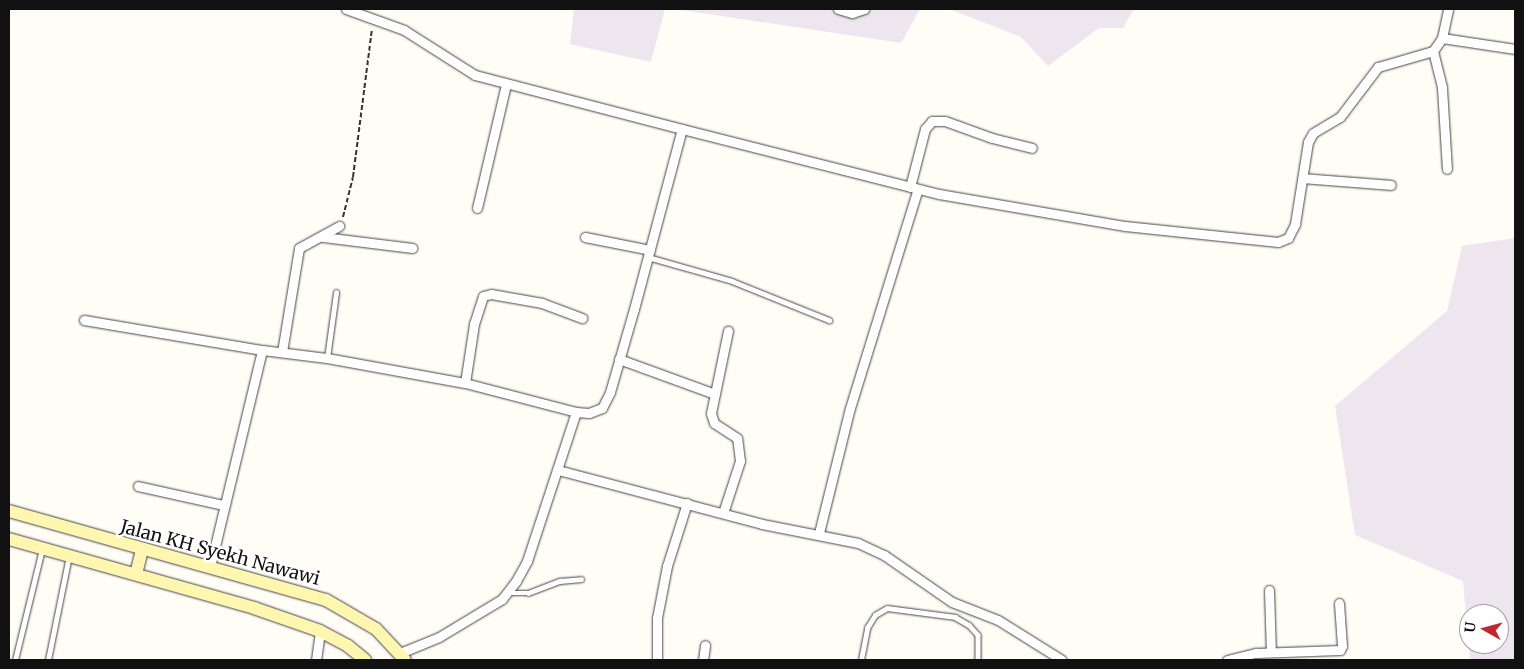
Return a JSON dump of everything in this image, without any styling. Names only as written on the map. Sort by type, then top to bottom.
[{"type":"main road","name":"Jalan KH Syekh Nawawi","points":[[9,511],[142,550],[326,600],[376,629],[403,657]]},
{"type":"main road","points":[[9,539],[254,608],[320,631],[348,646],[365,660]]},
{"type":"main road","points":[[136,574],[142,550]]},
{"type":"street","points":[[346,9],[374,17],[404,30],[475,75],[914,188],[1125,226],[1278,242],[1288,238],[1295,224],[1308,142],[1313,133],[1340,117],[1378,66],[1433,51],[1442,38],[1448,9]]},
{"type":"street","points":[[838,9],[852,13],[864,9]]},
{"type":"street","points":[[1442,38],[1515,49]]},
{"type":"street","points":[[1433,51],[1442,88],[1447,169]]},
{"type":"street","points":[[477,208],[506,84]]},
{"type":"street","points":[[820,533],[850,408],[914,188],[925,129],[932,121],[945,120],[992,138],[1032,148]]},
{"type":"street","points":[[84,320],[262,350],[327,358],[465,383],[576,412],[589,413],[602,408],[619,358],[682,129]]},
{"type":"street","points":[[1302,178],[1390,185]]},
{"type":"street","points":[[282,352],[297,254],[304,243],[339,226]]},
{"type":"street","points":[[319,237],[412,248]]},
{"type":"street","points":[[586,237],[649,254]]},
{"type":"street","points":[[465,383],[474,324],[483,296],[491,294],[542,303],[582,318]]},
{"type":"street","points":[[723,513],[740,461],[740,447],[737,438],[714,423],[711,413],[728,331]]},
{"type":"street","points":[[210,567],[262,350]]},
{"type":"street","points":[[619,358],[714,394]]},
{"type":"street","points":[[403,657],[440,637],[507,593],[527,562],[576,412]]},
{"type":"street","points":[[558,470],[723,513],[820,533],[858,543],[884,555],[952,602],[998,620],[1062,660]]},
{"type":"street","points":[[138,486],[224,505]]},
{"type":"street","points":[[657,660],[656,618],[667,566],[687,503]]},
{"type":"street","points":[[1268,590],[1271,652]]},
{"type":"street","points":[[1227,660],[1271,652],[1340,650],[1342,646],[1339,603]]},
{"type":"street","points":[[316,660],[320,631]]},
{"type":"street","points":[[703,660],[705,646]]},
{"type":"lane","points":[[649,254],[732,281],[829,320]]},
{"type":"lane","points":[[327,358],[336,293]]},
{"type":"lane","points":[[15,660],[42,548]]},
{"type":"lane","points":[[48,660],[69,555]]},
{"type":"lane","points":[[507,593],[528,593],[560,581],[581,579]]},
{"type":"lane","points":[[861,660],[867,628],[875,615],[887,608],[955,617],[969,624],[978,635],[978,660]]},
{"type":"path","points":[[339,226],[353,177],[374,17]]},
{"type":"shaded area","points":[[574,9],[665,9],[651,62],[570,44]]},
{"type":"shaded area","points":[[675,9],[920,9],[901,43]]},
{"type":"shaded area","points":[[949,9],[1134,9],[1123,28],[1099,28],[1048,66],[1021,37]]},
{"type":"shaded area","points":[[1515,238],[1515,660],[1470,660],[1469,654],[1509,654],[1509,604],[1465,604],[1463,581],[1355,535],[1335,406],[1447,311],[1462,246]]}]
